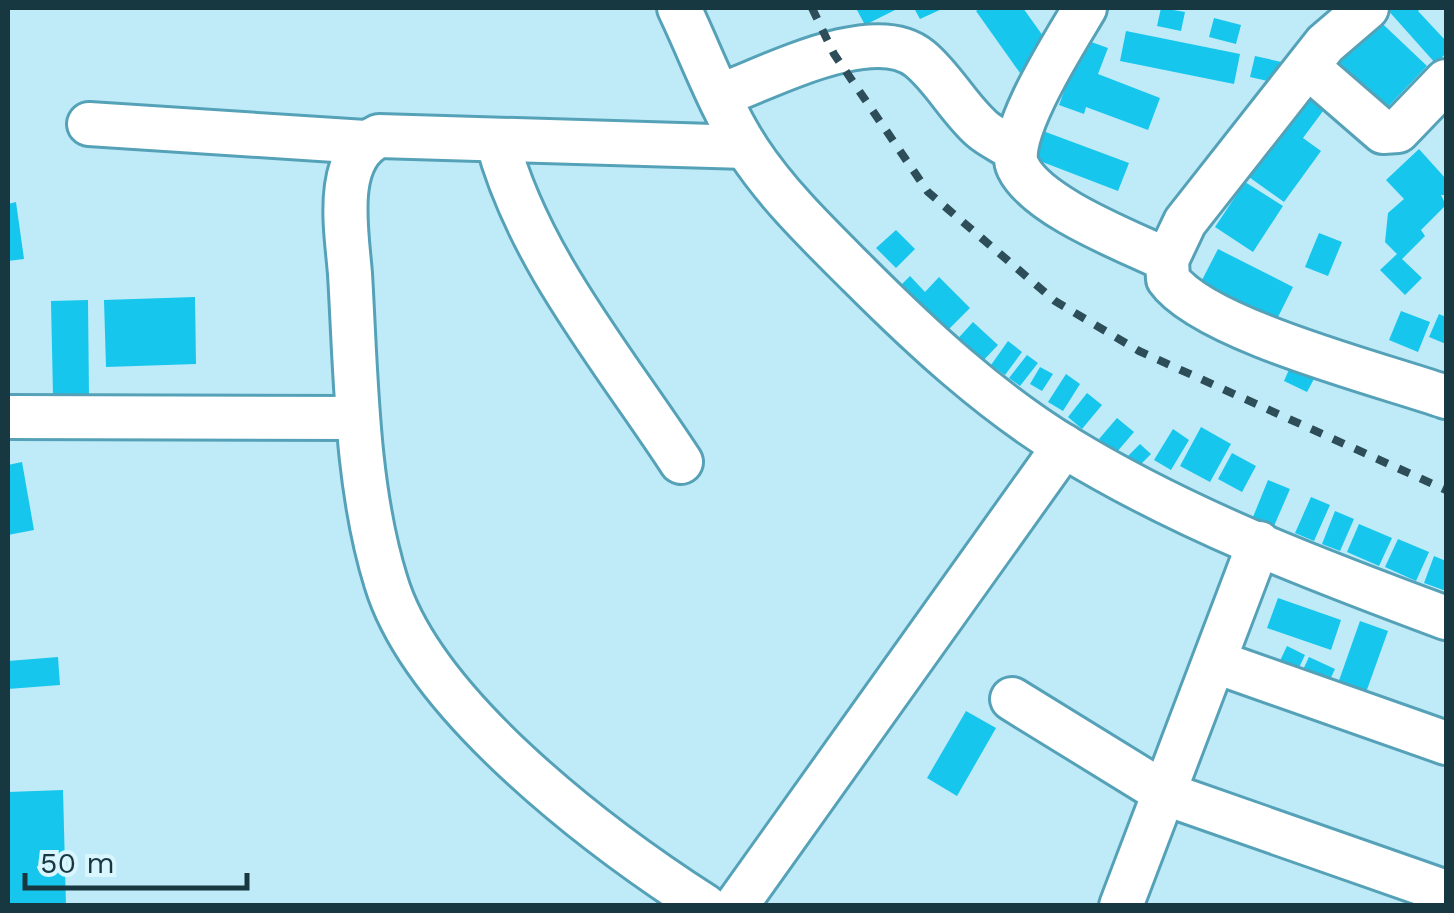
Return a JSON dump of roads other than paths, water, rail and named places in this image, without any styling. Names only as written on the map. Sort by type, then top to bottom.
[{"type":"street","points":[[679,8],[746,147],[800,216],[884,300],[973,379],[1064,446],[1186,512],[1446,618]]},
{"type":"street","points":[[1085,8],[1022,126],[1015,150],[1017,166],[1046,196],[1167,260]]},
{"type":"street","points":[[1367,8],[1325,44],[1185,222],[1167,260],[1168,279],[1195,303],[1256,332],[1446,398]]},
{"type":"street","points":[[720,95],[834,54],[873,44],[901,46],[934,72],[982,130],[1015,150]]},
{"type":"street","points":[[1308,67],[1382,132],[1398,130],[1446,81]]},
{"type":"street","points":[[89,124],[365,142],[379,136],[411,135],[746,147]]},
{"type":"street","points":[[497,140],[506,171],[556,272],[681,462]]},
{"type":"street","points":[[365,142],[352,165],[347,193],[356,418],[386,583],[412,638],[442,683],[556,795],[705,906]]},
{"type":"street","points":[[8,417],[356,418]]},
{"type":"street","points":[[736,906],[1064,446]]},
{"type":"street","points":[[1121,906],[1258,544]]},
{"type":"street","points":[[1216,662],[1446,744]]},
{"type":"street","points":[[1012,699],[1166,794],[1446,892]]},
{"type":"railway","points":[[812,8],[834,54],[928,192],[1055,301],[1139,351],[1446,490]]}]
